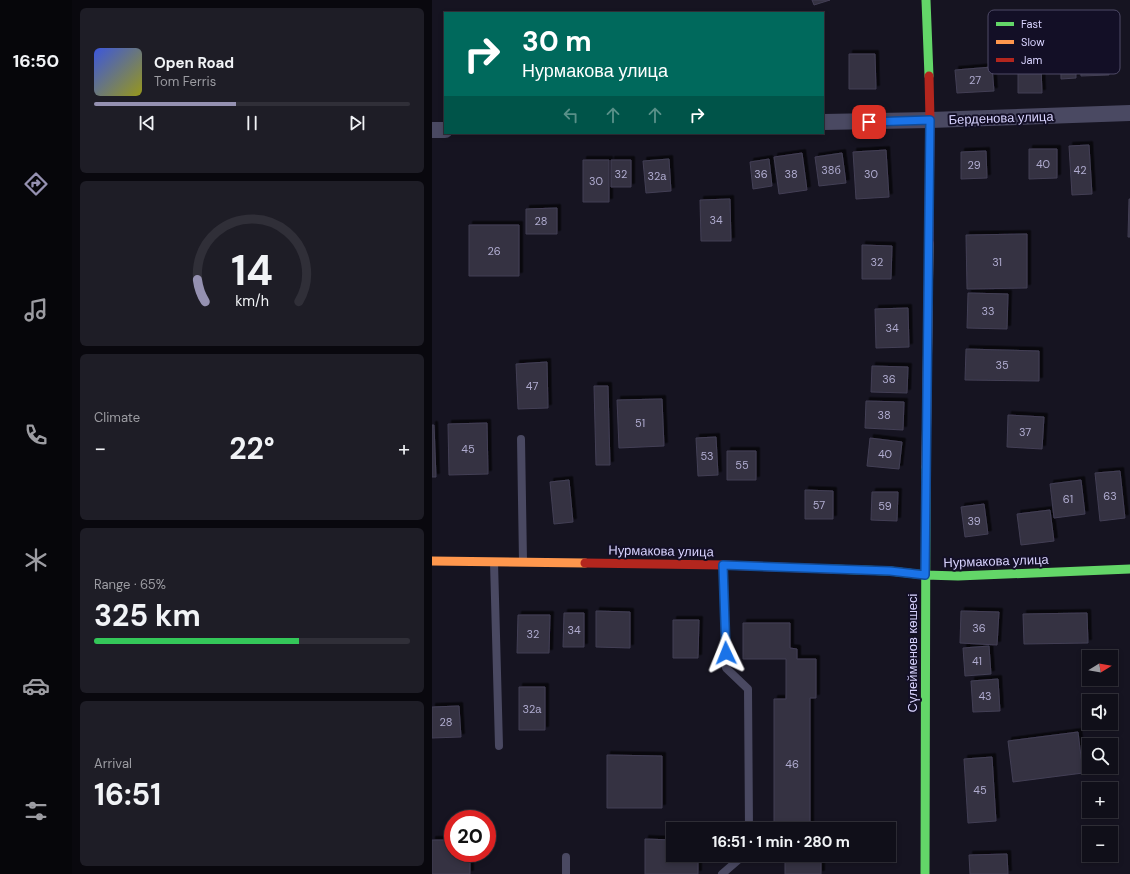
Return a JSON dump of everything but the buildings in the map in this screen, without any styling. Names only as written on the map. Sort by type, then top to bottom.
[{"type":"main road","name":"Сүлейменов көшесі","points":[[926,0],[930,120],[925,575],[926,874]]},
{"type":"main road","name":"Нурмакова улица","points":[[432,561],[723,565],[890,571],[925,575],[958,576],[1130,569]]},
{"type":"street","name":"Берденова улица","points":[[824,122],[1130,113]]},
{"type":"street","points":[[432,130],[444,130]]},
{"type":"lane","points":[[521,439],[523,562]]},
{"type":"lane","points":[[494,562],[499,746]]},
{"type":"lane","points":[[723,565],[726,668],[748,689],[749,822]]},
{"type":"lane","points":[[566,857],[566,874]]},
{"type":"lane","points":[[722,874],[736,862]]},
{"type":"traffic: fast","points":[[926,0],[929,76]]},
{"type":"traffic: fast","points":[[925,874],[926,467]]},
{"type":"traffic: fast","points":[[831,569],[890,571],[925,575],[958,576],[1130,569]]},
{"type":"traffic: slow","points":[[926,467],[929,243]]},
{"type":"traffic: slow","points":[[432,561],[585,563]]},
{"type":"traffic: jam","points":[[929,76],[929,243]]},
{"type":"traffic: jam","points":[[585,563],[723,565],[831,569]]},
{"type":"route","points":[[726,653],[723,565],[890,571],[925,575],[930,120],[869,122]]}]
